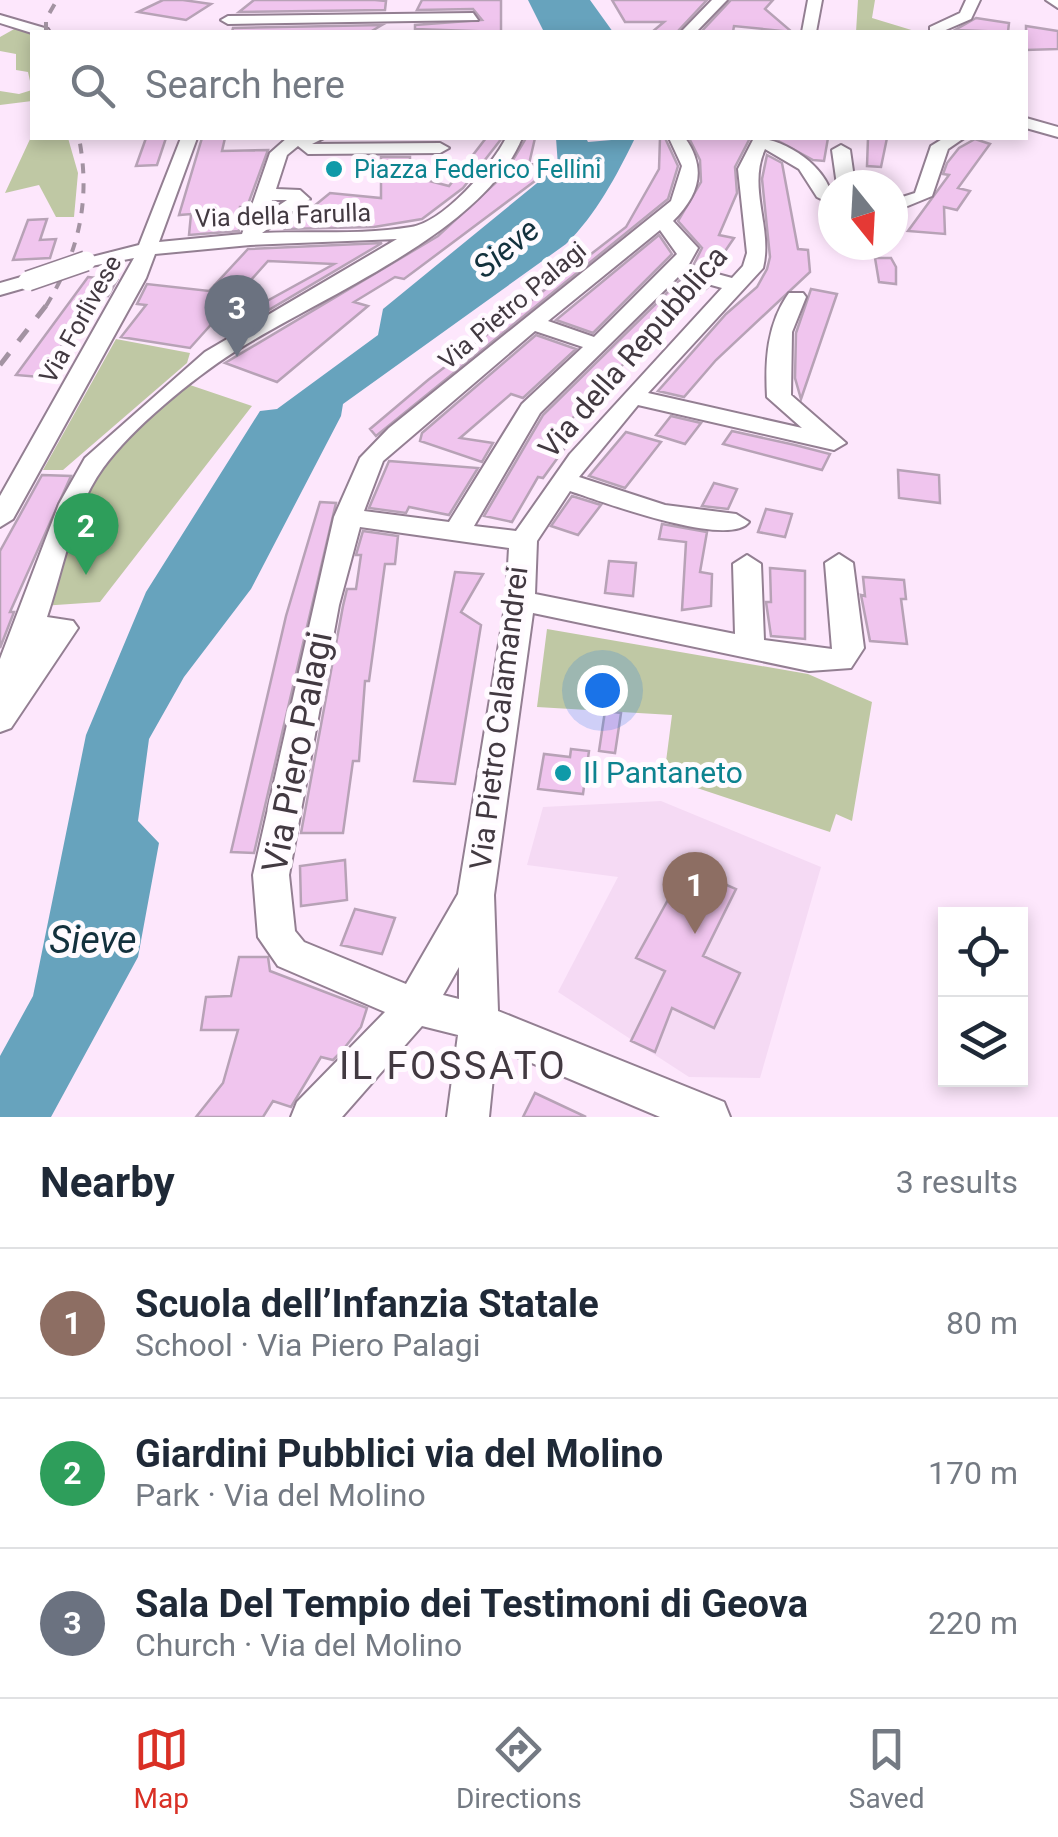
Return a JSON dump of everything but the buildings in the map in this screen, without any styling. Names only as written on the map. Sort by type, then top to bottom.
[{"type":"street","points":[[225,26],[242,0]]},
{"type":"street","points":[[347,26],[353,0]]},
{"type":"street","points":[[225,26],[473,25],[472,0]]},
{"type":"street","points":[[690,30],[720,0]]},
{"type":"street","points":[[809,30],[815,0]]},
{"type":"street","points":[[936,30],[966,16],[974,0]]},
{"type":"street","points":[[7,21],[36,30]]},
{"type":"street","points":[[1028,124],[1058,132]]},
{"type":"street","name":"Via Forlivese","points":[[0,519],[148,249],[188,140]]},
{"type":"street","points":[[0,686],[29,628],[70,509],[94,462],[222,349],[421,232],[486,182],[512,153],[514,140]]},
{"type":"street","name":"Via Pietro Palagi","points":[[348,517],[372,458],[642,233],[664,223],[692,178],[689,151],[679,140]]},
{"type":"street","name":"Via della Repubblica","points":[[524,541],[564,480],[662,360],[739,286],[758,253],[747,168],[761,140]]},
{"type":"street","name":"Via della Repubblica","points":[[763,140],[806,166],[818,184]]},
{"type":"street","points":[[908,201],[923,196],[940,146],[952,140]]},
{"type":"street","points":[[251,234],[279,153],[303,142],[440,148]]},
{"type":"street","points":[[842,150],[844,170]]},
{"type":"street","points":[[251,234],[302,200],[294,194],[265,195]]},
{"type":"street","points":[[458,530],[530,409],[678,270],[688,248],[664,223]]},
{"type":"street","name":"Via della Farulla","points":[[0,289],[86,261],[251,234],[421,232]]},
{"type":"street","points":[[678,270],[739,286]]},
{"type":"street","points":[[636,396],[834,443],[779,397],[780,338],[787,309],[796,297]]},
{"type":"street","points":[[532,323],[598,345]]},
{"type":"street","points":[[564,480],[650,510],[736,522]]},
{"type":"street","points":[[348,517],[524,541]]},
{"type":"street","name":"Via Piero Palagi","points":[[348,517],[283,805],[272,875],[277,936],[291,954],[415,1006],[479,1022],[709,1117]]},
{"type":"street","name":"Via Pietro Calamandrei","points":[[476,895],[520,602],[524,541]]},
{"type":"street","points":[[520,602],[809,660],[846,656],[839,563]]},
{"type":"street","points":[[747,564],[750,649]]},
{"type":"street","points":[[0,720],[63,628],[29,628]]},
{"type":"street","points":[[312,1117],[364,1071],[415,1006],[452,949],[476,895]]},
{"type":"street","points":[[468,1117],[479,1022],[476,895]]},
{"type":"shaded area","points":[[661,801],[821,867],[760,1078],[689,1077],[558,992],[618,877],[527,865],[543,807]]},
{"type":"green space","points":[[858,0],[875,0],[872,18],[911,30],[856,30]]},
{"type":"green space","points":[[16,28],[30,32],[30,81],[28,72],[16,70],[16,54],[0,51],[0,37]]},
{"type":"green space","points":[[0,91],[19,94],[30,91],[30,101],[0,105]]},
{"type":"green space","points":[[30,139],[69,140],[78,173],[74,217],[56,217],[39,185],[5,193]]},
{"type":"green space","points":[[116,339],[190,353],[187,363],[63,470],[43,470]]},
{"type":"green space","points":[[187,384],[252,406],[100,602],[41,606],[96,462]]},
{"type":"green space","points":[[547,629],[808,674],[872,702],[852,821],[836,814],[830,832],[664,777],[672,715],[537,707]]},
{"type":"water","points":[[528,0],[590,0],[612,30],[543,30]]},
{"type":"water","name":"Sieve","points":[[556,140],[634,140],[596,207],[566,244],[343,404],[341,416],[251,589],[184,677],[149,739],[138,821],[159,843],[138,957],[51,1117],[0,1117],[0,1056],[33,996],[86,735],[146,592],[260,411],[277,409],[378,335],[383,309],[558,166]]},
{"type":"railway","points":[[46,30],[46,19],[57,0]]},
{"type":"railway","points":[[47,305],[67,266],[79,225],[84,183],[79,140]]},
{"type":"railway","points":[[0,365],[47,305]]},
{"type":"place","name":"Piazza Federico Fellini","points":[[334,169]]},
{"type":"place","name":"Sala Del Tempio dei Testimoni di Geova","points":[[237,357]]},
{"type":"place","name":"Giardini Pubblici via del Molino","points":[[86,575]]},
{"type":"place","name":"Il Pantaneto","points":[[563,773]]},
{"type":"place","name":"Scuola dell’Infanzia Statale","points":[[695,934]]},
{"type":"district","name":"IL FOSSATO","points":[[453,1066]]}]
